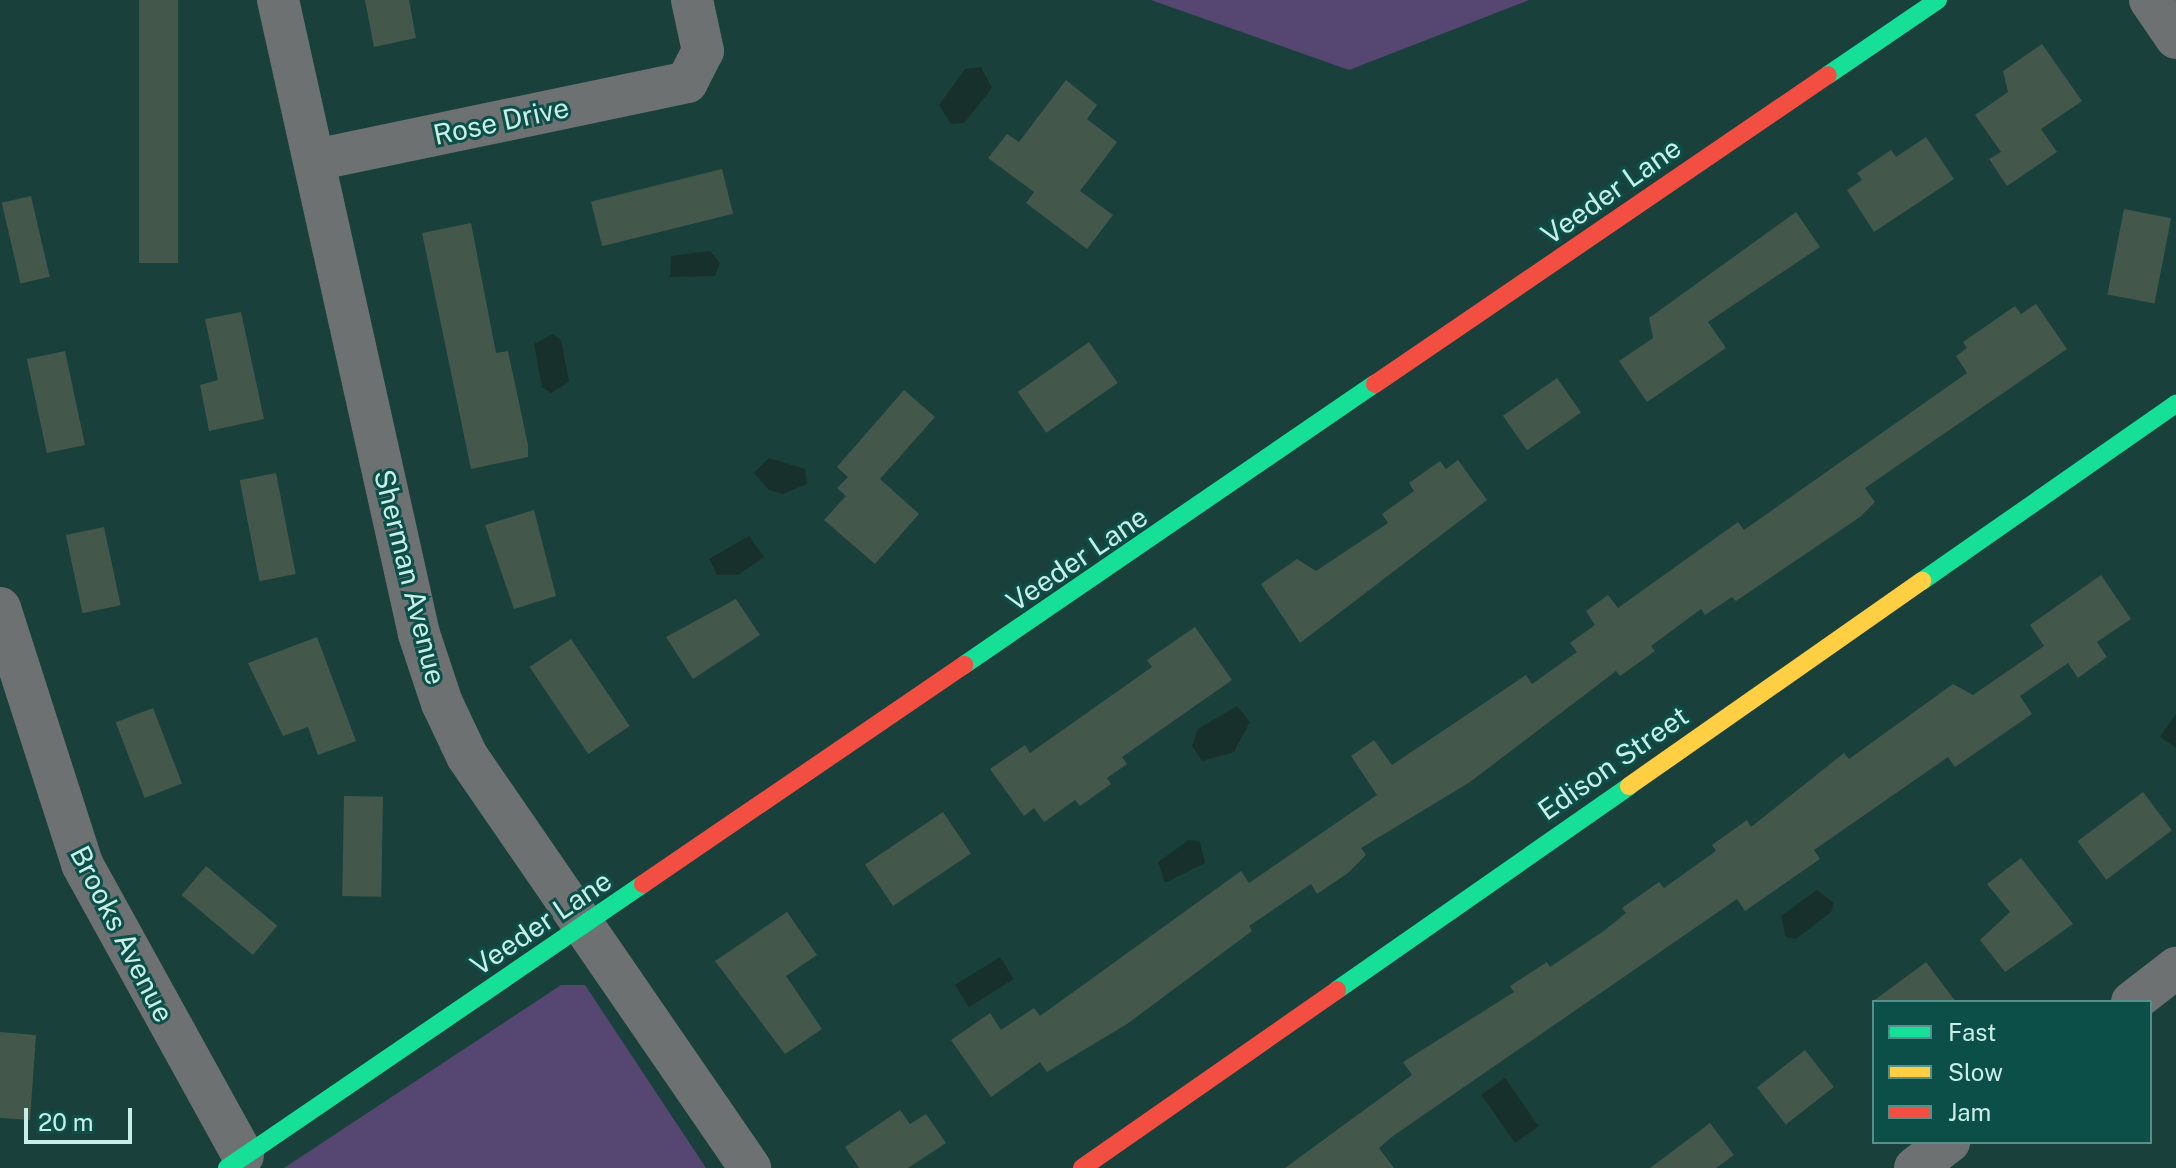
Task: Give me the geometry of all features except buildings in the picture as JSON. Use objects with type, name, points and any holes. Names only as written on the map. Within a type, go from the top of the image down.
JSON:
[{"type":"street","name":"Sherman Avenue","points":[[278,0],[419,634],[442,703],[467,756],[750,1168]]},
{"type":"street","name":"Rose Drive","points":[[315,160],[687,82],[703,51],[692,0]]},
{"type":"street","name":"Veeder Lane","points":[[230,1164],[583,929],[1938,0]]},
{"type":"street","points":[[2150,0],[2176,38]]},
{"type":"street","name":"Edison Street","points":[[1082,1168],[2176,404]]},
{"type":"street","name":"Brooks Avenue","points":[[0,608],[82,864],[230,1164]]},
{"type":"street","points":[[2135,1000],[2176,968]]},
{"type":"street","points":[[1915,1168],[1946,1144]]},
{"type":"shaded area","points":[[1151,0],[1529,0],[1349,70]]},
{"type":"shaded area","points":[[561,985],[585,985],[706,1168],[284,1168]]},
{"type":"water","points":[[981,67],[992,88],[964,123],[951,124],[939,105],[965,69]]},
{"type":"water","points":[[710,251],[720,263],[715,276],[670,277],[671,256]]},
{"type":"water","points":[[553,334],[561,340],[569,382],[551,393],[542,387],[534,344]]},
{"type":"water","points":[[769,458],[805,469],[807,484],[783,494],[769,490],[754,473]]},
{"type":"water","points":[[749,536],[764,557],[738,575],[717,575],[709,559]]},
{"type":"water","points":[[1237,706],[1250,722],[1234,752],[1202,761],[1192,746],[1198,729]]},
{"type":"water","points":[[2176,714],[2176,748],[2160,737]]},
{"type":"water","points":[[1189,840],[1200,842],[1205,863],[1165,883],[1158,862]]},
{"type":"water","points":[[1817,890],[1834,903],[1831,912],[1796,939],[1786,937],[1781,916]]},
{"type":"water","points":[[1000,957],[1014,979],[969,1007],[955,985]]},
{"type":"water","points":[[1505,1078],[1539,1126],[1515,1143],[1481,1095]]},
{"type":"traffic: fast","points":[[1828,75],[1938,0]]},
{"type":"traffic: fast","points":[[964,665],[1375,384]]},
{"type":"traffic: fast","points":[[1922,581],[2176,404]]},
{"type":"traffic: fast","points":[[1337,990],[1629,786]]},
{"type":"traffic: fast","points":[[227,1168],[643,884]]},
{"type":"traffic: slow","points":[[1629,786],[1922,581]]},
{"type":"traffic: jam","points":[[1375,384],[1828,75]]},
{"type":"traffic: jam","points":[[643,884],[964,665]]},
{"type":"traffic: jam","points":[[1082,1168],[1337,990]]}]
